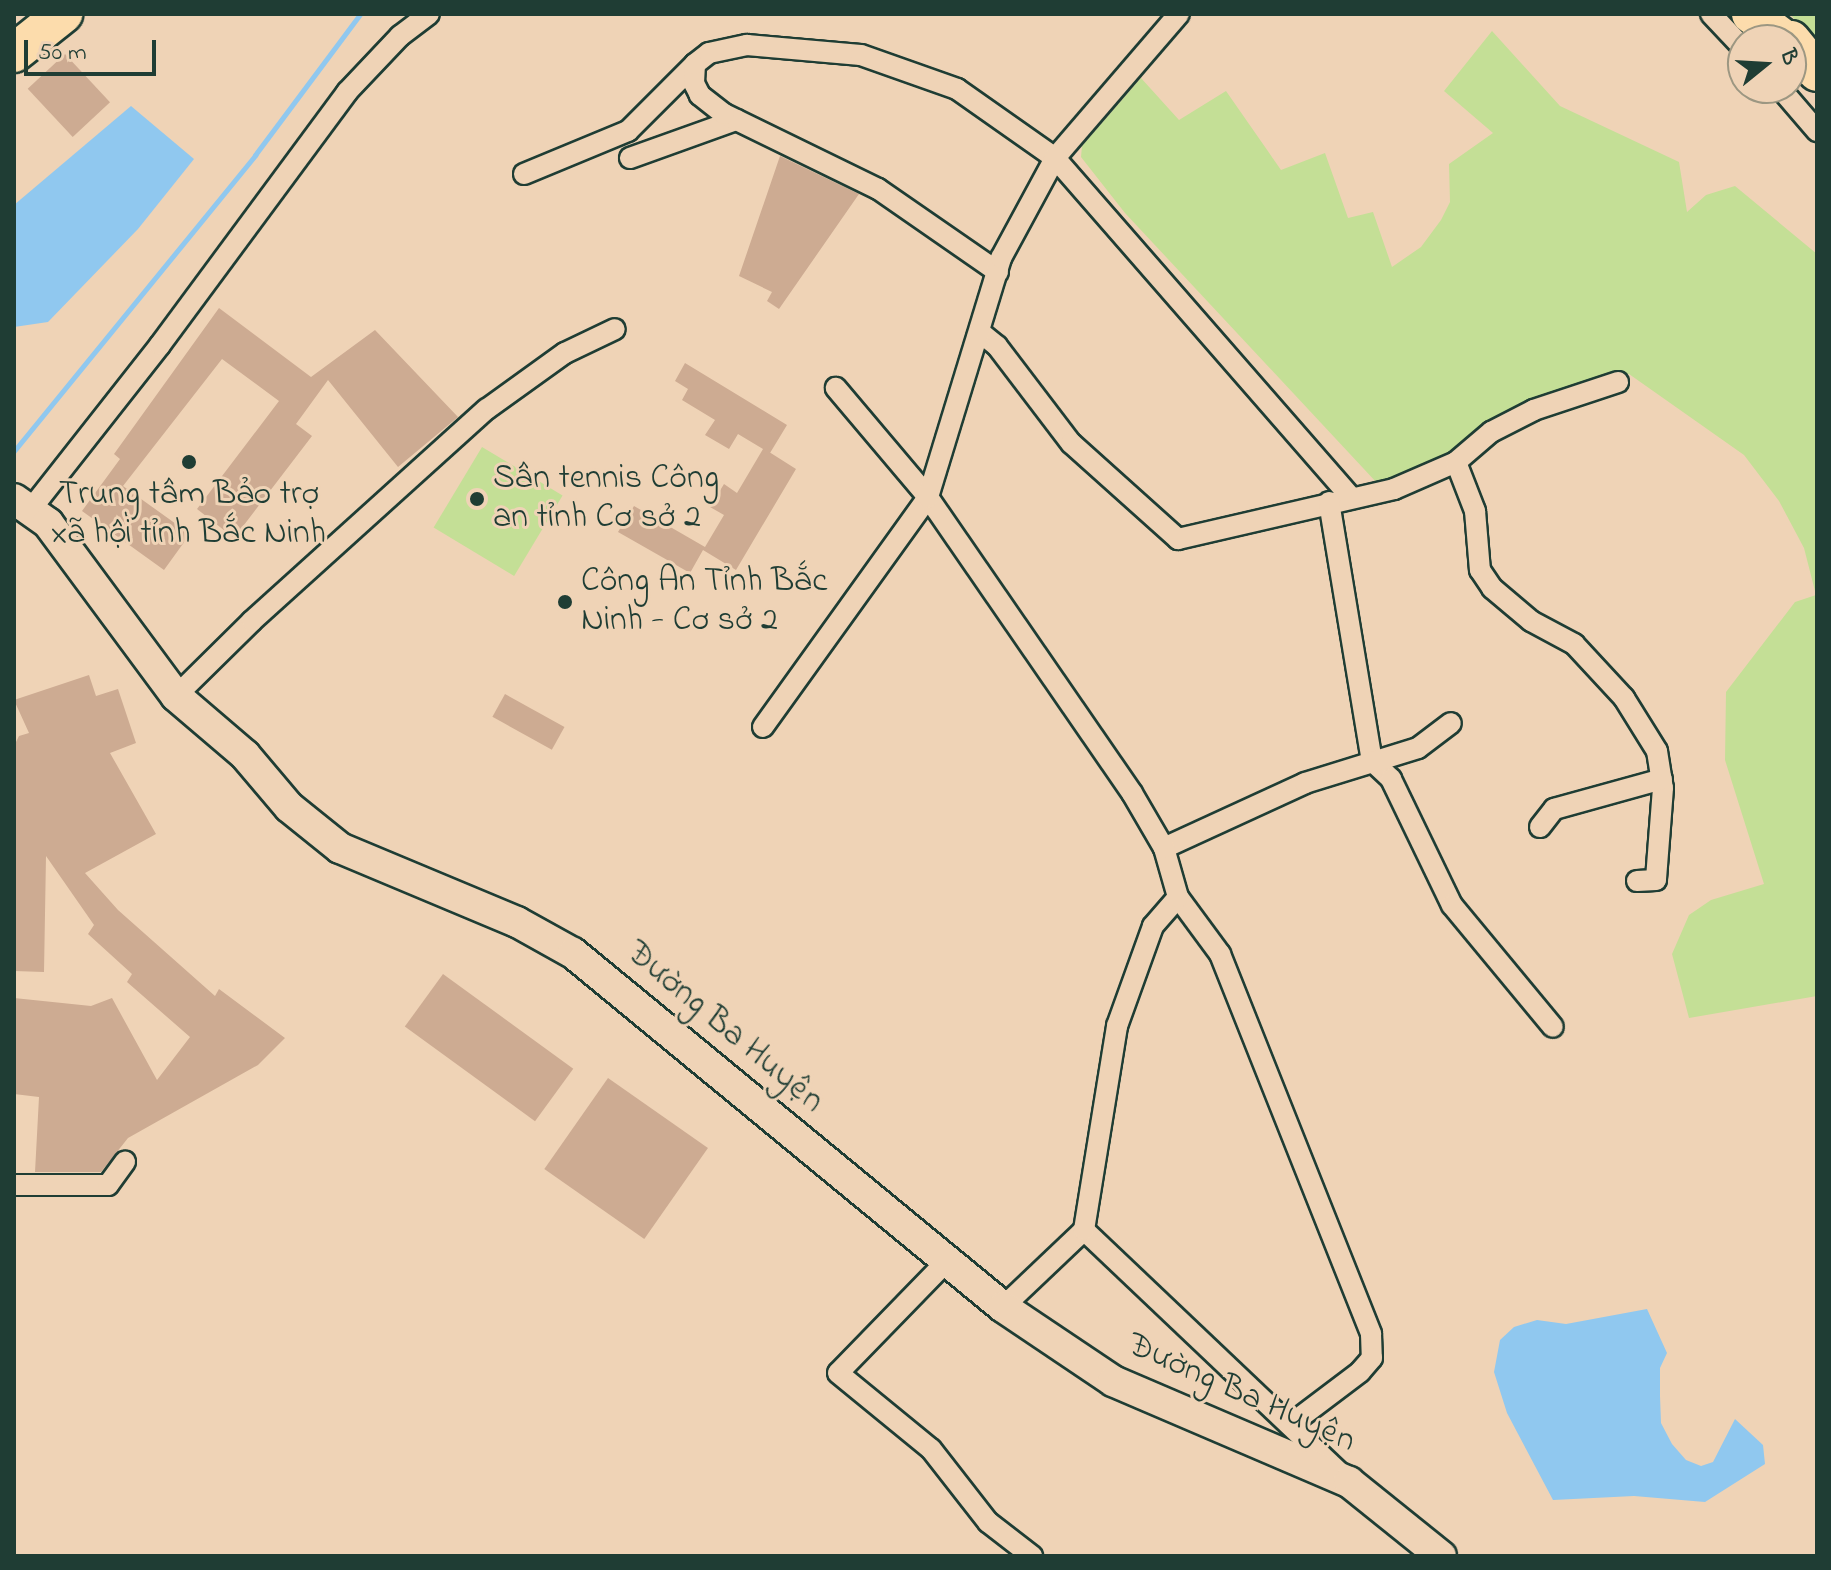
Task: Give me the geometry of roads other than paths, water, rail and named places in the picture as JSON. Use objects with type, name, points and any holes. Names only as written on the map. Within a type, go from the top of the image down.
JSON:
[{"type":"highway","points":[[14,53],[63,14]]},
{"type":"street","points":[[19,503],[160,345],[347,92],[400,36],[429,14]]},
{"type":"street","points":[[763,727],[928,497],[998,272],[1055,158],[1179,14]]},
{"type":"street","points":[[1711,14],[1727,31]]},
{"type":"street","points":[[524,174],[628,131],[709,53],[747,45],[861,55],[957,89],[1055,158],[1351,497]]},
{"type":"street","points":[[695,64],[694,83],[700,95],[736,120],[878,189],[998,272]]},
{"type":"street","points":[[1794,104],[1817,131]]},
{"type":"street","points":[[630,158],[736,120]]},
{"type":"street","points":[[176,696],[362,518],[487,409],[565,353],[615,329]]},
{"type":"street","points":[[981,333],[997,346],[1071,443],[1178,539],[1394,489],[1456,462],[1491,432],[1534,410],[1618,382]]},
{"type":"street","points":[[836,388],[928,497],[1132,793],[1164,848],[1178,897],[1220,954],[1371,1334],[1372,1358],[1360,1372],[1290,1425]]},
{"type":"street","points":[[1456,462],[1475,511],[1480,570],[1492,588],[1531,621],[1574,644],[1647,728],[1662,779],[1656,880],[1637,881]]},
{"type":"street","points":[[1329,502],[1372,761],[1391,779],[1452,905],[1553,1027]]},
{"type":"street","name":"Đường Ba Huyện","points":[[19,503],[48,523],[176,696],[245,755],[289,807],[340,848],[517,922],[573,953],[945,1263],[1003,1307],[1113,1381],[1349,1482],[1441,1556]]},
{"type":"street","points":[[1164,848],[1267,798],[1434,740],[1451,723]]},
{"type":"street","points":[[1540,827],[1554,809],[1662,779]]},
{"type":"street","points":[[1003,1307],[1084,1230],[1117,1026],[1153,926],[1178,897]]},
{"type":"street","points":[[14,1185],[108,1185],[125,1162]]},
{"type":"street","points":[[1084,1230],[1349,1482]]},
{"type":"street","points":[[945,1263],[838,1373],[931,1449],[988,1522],[1032,1556]]},
{"type":"water","points":[[131,106],[194,159],[138,229],[48,322],[14,327],[14,205]]},
{"type":"water","points":[[1647,1309],[1667,1353],[1660,1368],[1661,1423],[1672,1444],[1686,1460],[1701,1466],[1713,1462],[1735,1419],[1763,1445],[1765,1464],[1705,1502],[1634,1496],[1553,1500],[1507,1413],[1494,1372],[1500,1340],[1514,1327],[1537,1320],[1566,1324]]},
{"type":"waterway","points":[[14,451],[255,155],[360,14]]},
{"type":"place","name":"Trung tâm Bảo trợ xã hội tỉnh Bắc Ninh","points":[[189,462]]},
{"type":"place","name":"Sân tennis Công an tỉnh Cơ sở 2","points":[[477,499]]},
{"type":"place","name":"Công An Tỉnh Bắc Ninh - Cơ sở 2","points":[[565,602]]}]
